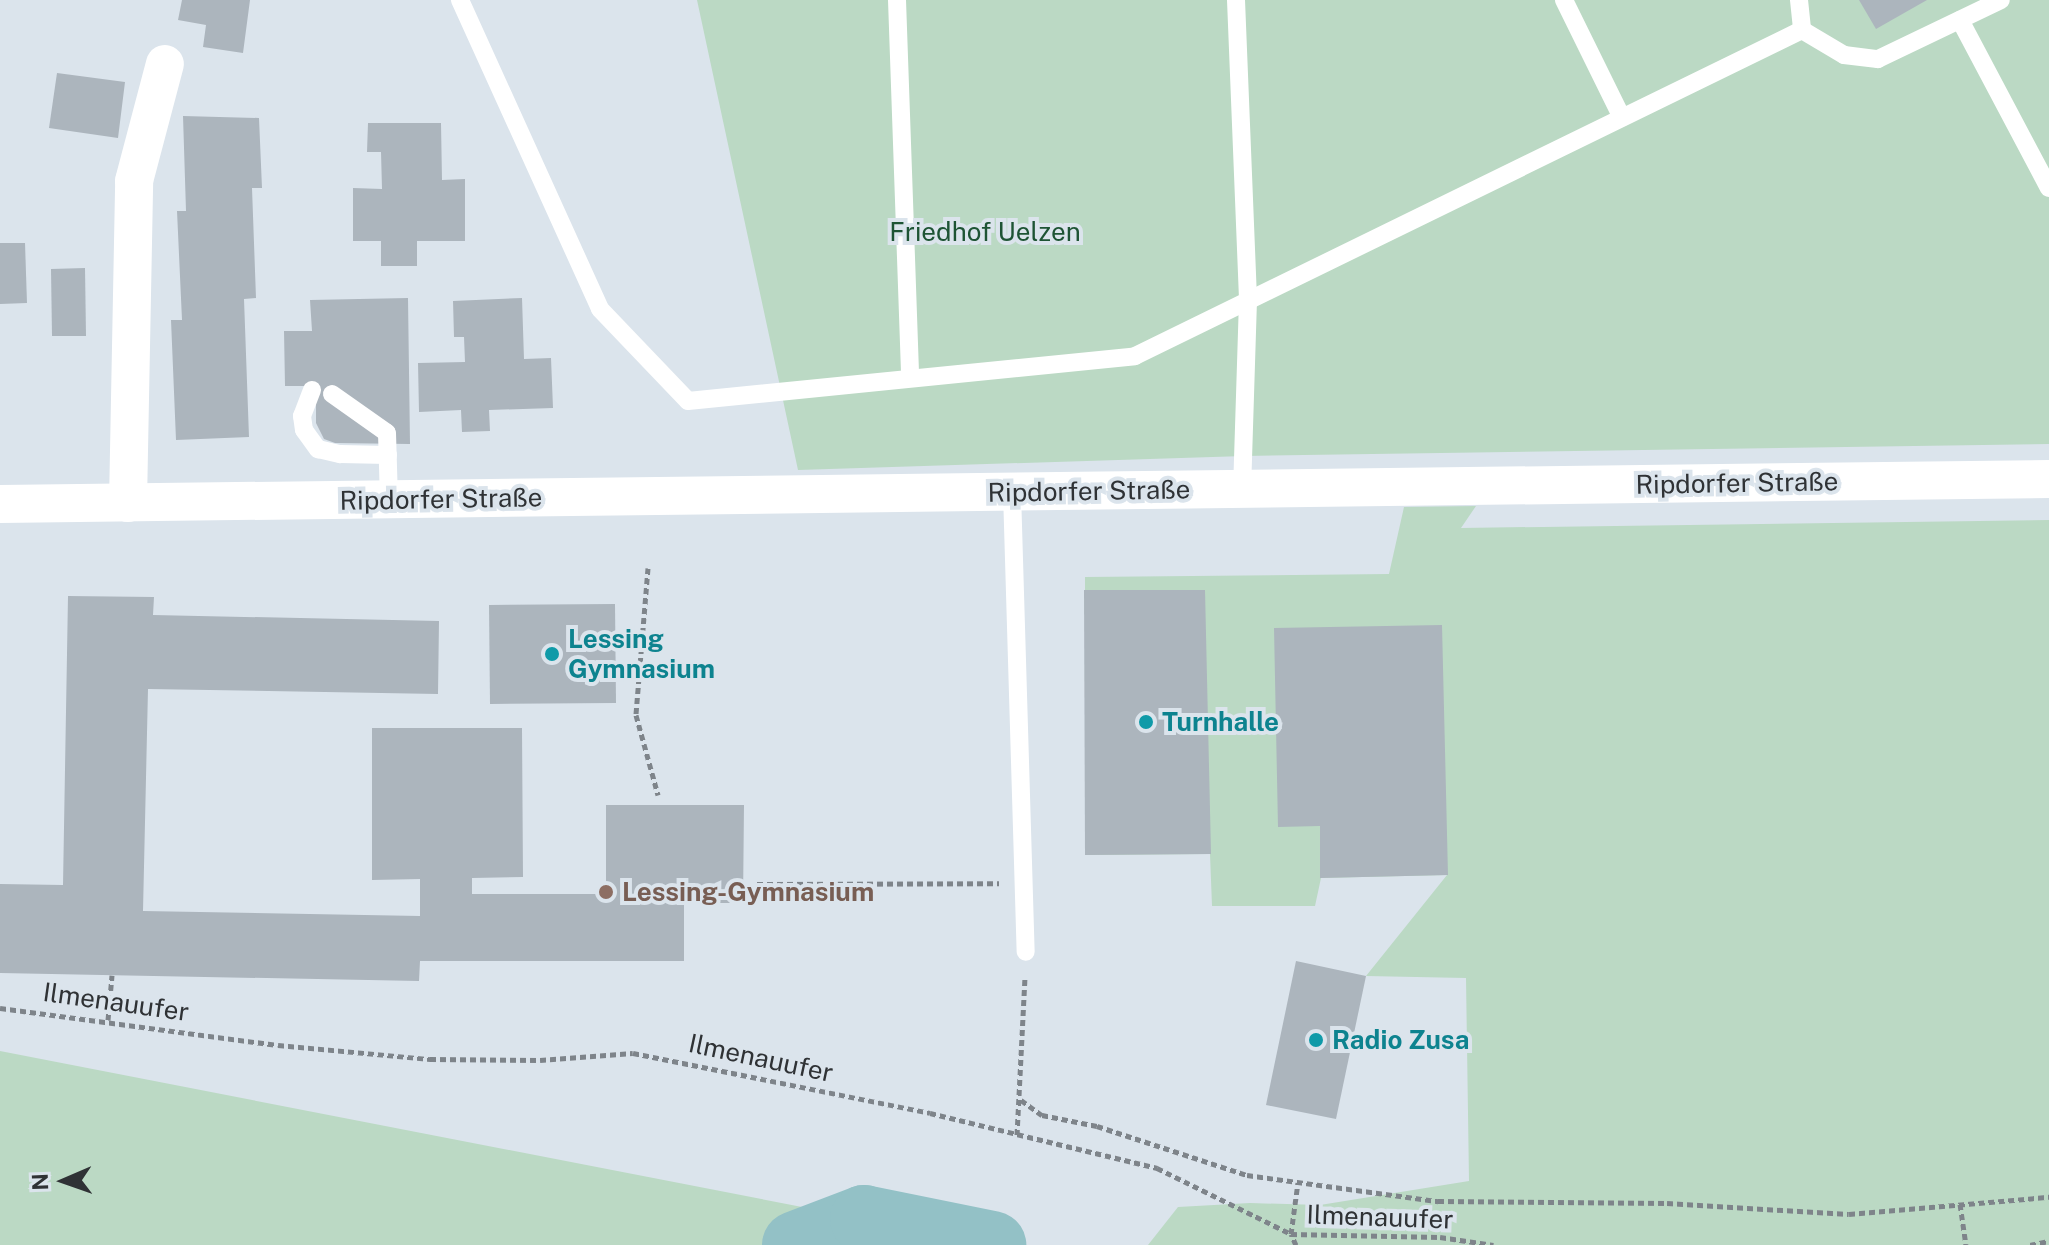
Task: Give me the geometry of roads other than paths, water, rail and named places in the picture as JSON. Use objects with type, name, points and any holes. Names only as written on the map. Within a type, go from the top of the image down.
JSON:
[{"type":"street","points":[[128,503],[134,181],[165,64]]},
{"type":"street","name":"Ripdorfer Straße","points":[[0,504],[2049,479]]},
{"type":"lane","points":[[460,0],[600,309],[688,401],[1135,356],[1802,30]]},
{"type":"lane","points":[[897,0],[910,378]]},
{"type":"lane","points":[[1236,0],[1248,300],[1242,489]]},
{"type":"lane","points":[[1564,0],[1622,118]]},
{"type":"lane","points":[[1799,0],[1802,30]]},
{"type":"lane","points":[[1802,30],[1844,55],[1878,59],[2001,0]]},
{"type":"lane","points":[[1960,20],[2049,188]]},
{"type":"lane","points":[[312,390],[302,416],[304,430],[318,449],[340,454],[388,455]]},
{"type":"lane","points":[[332,394],[387,433],[389,499]]},
{"type":"lane","points":[[1012,492],[1026,952]]},
{"type":"waterway","points":[[796,1245],[864,1219],[992,1245]]},
{"type":"place","name":"Lessing Gymnasium","points":[[552,654]]},
{"type":"place","name":"Turnhalle","points":[[1146,722]]},
{"type":"place","name":"Lessing-Gymnasium","points":[[606,892]]},
{"type":"place","name":"Radio Zusa","points":[[1316,1040]]},
{"type":"park label","name":"Friedhof Uelzen","points":[[985,232]]}]
